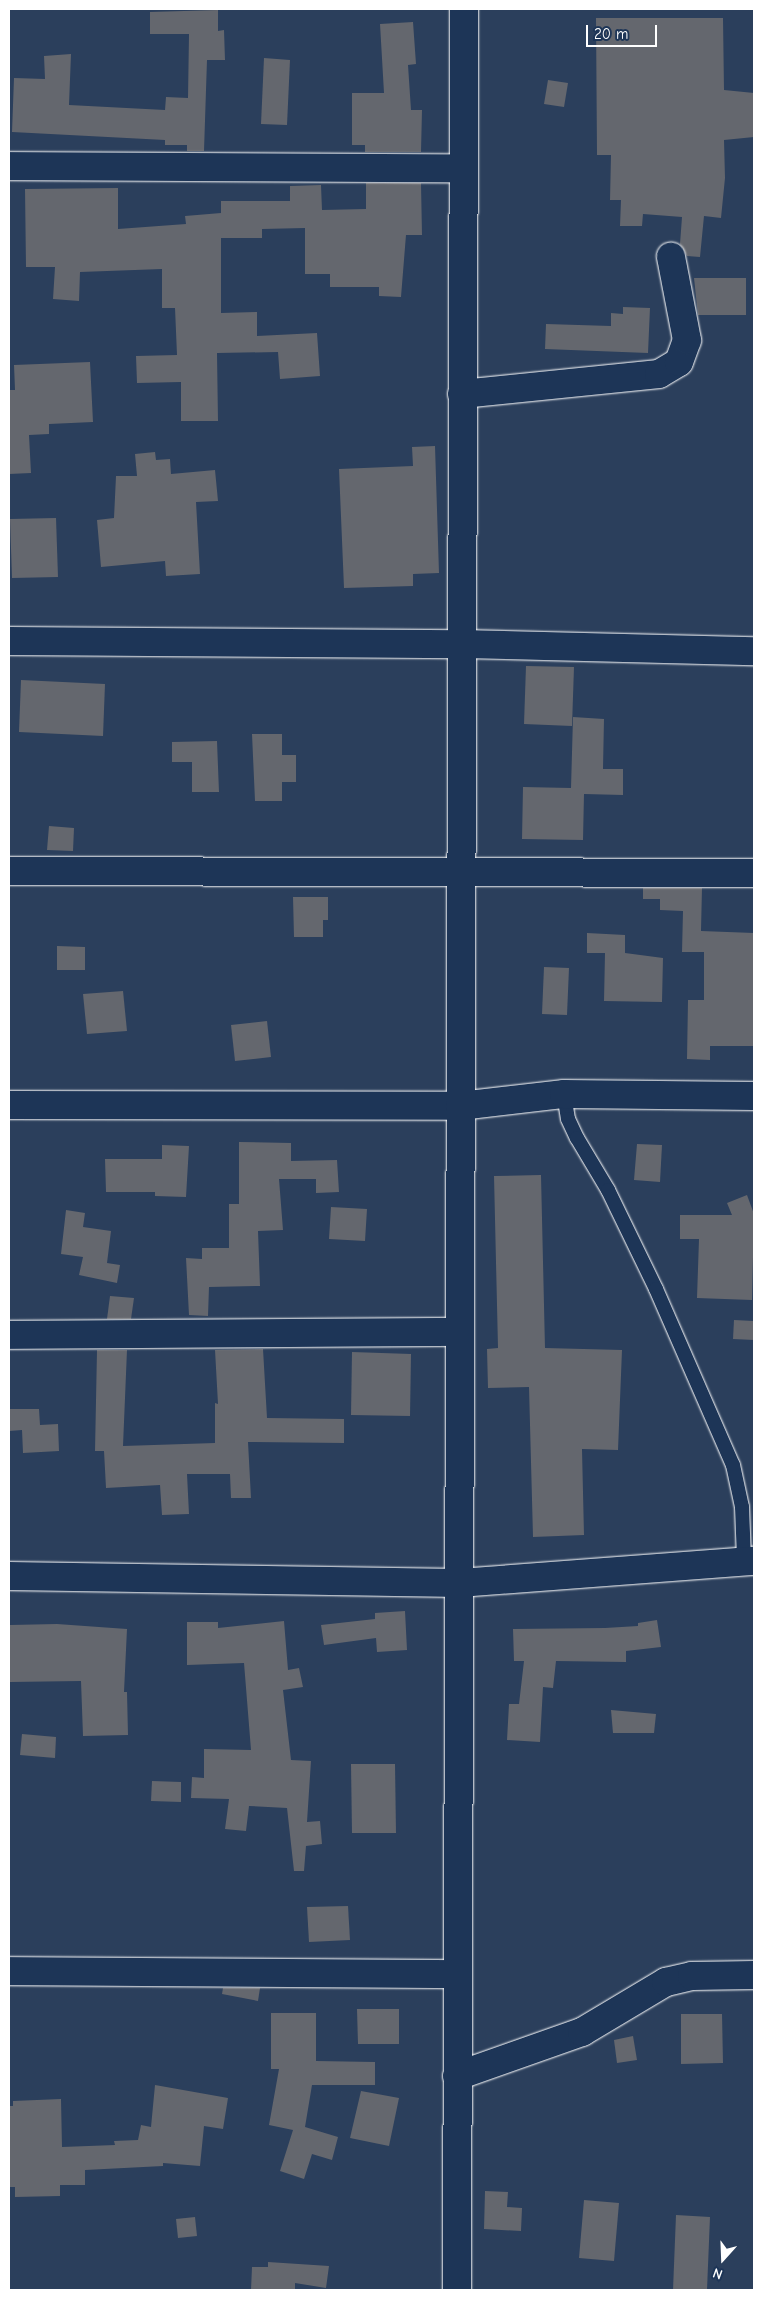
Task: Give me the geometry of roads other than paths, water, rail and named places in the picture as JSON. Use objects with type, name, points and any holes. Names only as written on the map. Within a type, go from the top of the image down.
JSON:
[{"type":"street","points":[[456,2290],[464,9]]},
{"type":"street","points":[[9,166],[463,168]]},
{"type":"street","points":[[462,394],[659,374],[679,362],[687,340],[671,257]]},
{"type":"street","points":[[9,641],[462,644],[754,650]]},
{"type":"street","points":[[9,871],[754,874]]},
{"type":"street","points":[[9,1105],[460,1106],[564,1094],[754,1096]]},
{"type":"street","points":[[9,1335],[459,1332]]},
{"type":"street","points":[[9,1576],[459,1584],[749,1561]]},
{"type":"street","points":[[9,1971],[457,1974]]},
{"type":"street","points":[[457,2076],[582,2032],[666,1982],[692,1976],[754,1975]]},
{"type":"lane","points":[[564,1094],[574,1132],[608,1190],[656,1290],[733,1465],[742,1507],[749,1561]]}]
